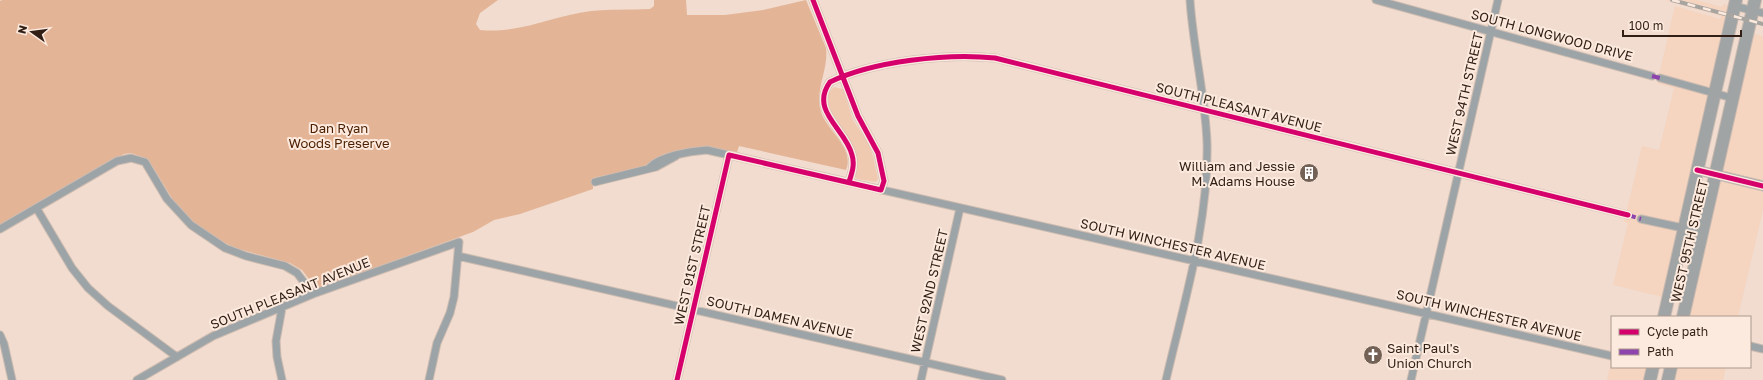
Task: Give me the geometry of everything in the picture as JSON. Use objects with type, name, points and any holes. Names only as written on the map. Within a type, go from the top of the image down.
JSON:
[{"type":"main road","name":"WEST 95TH STREET","points":[[1664,316],[1735,3]]},
{"type":"main road","name":"WEST 95TH STREET","points":[[1683,316],[1732,98],[1757,8]]},
{"type":"main road","points":[[1650,380],[1653,368]]},
{"type":"main road","points":[[1668,380],[1671,368]]},
{"type":"street","points":[[813,0],[858,116],[878,153],[884,181],[881,190]]},
{"type":"street","points":[[1166,380],[1194,261],[1204,204],[1207,174],[1204,109],[1190,0]]},
{"type":"street","name":"SOUTH LONGWOOD DRIVE","points":[[1376,0],[1652,76]]},
{"type":"street","name":"WEST 94TH STREET","points":[[1411,380],[1498,0]]},
{"type":"street","points":[[1735,3],[1757,8]]},
{"type":"street","name":"SOUTH PLEASANT AVENUE","points":[[843,76],[894,63],[938,57],[979,56],[995,58],[1628,215]]},
{"type":"street","points":[[843,76],[830,82],[825,93],[825,105],[829,118],[848,144],[852,155],[853,166],[849,182]]},
{"type":"street","points":[[1660,78],[1732,98]]},
{"type":"street","points":[[595,182],[656,167],[677,156],[696,150],[707,150],[729,155]]},
{"type":"street","name":"SOUTH WINCHESTER AVENUE","points":[[729,155],[1611,356]]},
{"type":"street","name":"WEST 91ST STREET","points":[[677,380],[729,155]]},
{"type":"street","points":[[0,229],[37,209],[117,161],[131,158],[145,162],[167,199],[190,225],[225,248],[246,256],[285,266],[297,273],[312,294]]},
{"type":"street","points":[[1697,170],[1763,186]]},
{"type":"street","name":"WEST 92ND STREET","points":[[920,380],[960,208]]},
{"type":"street","points":[[37,209],[72,268],[88,288],[108,306],[177,357]]},
{"type":"street","points":[[1641,218],[1702,232]]},
{"type":"street","name":"SOUTH PLEASANT AVENUE","points":[[137,380],[213,336],[312,294],[459,242],[458,256]]},
{"type":"street","points":[[429,380],[437,343],[452,308],[458,256]]},
{"type":"street","name":"SOUTH DAMEN AVENUE","points":[[458,256],[1002,380]]},
{"type":"street","points":[[282,308],[276,341],[277,357],[282,380]]},
{"type":"street","points":[[0,335],[6,350],[12,380]]},
{"type":"street","points":[[1751,346],[1763,349]]},
{"type":"shaded area","points":[[1665,0],[1696,0],[1722,7],[1724,4],[1730,6],[1663,297],[1613,285],[1628,223],[1624,222],[1642,146],[1659,150],[1674,88],[1657,83],[1675,6],[1720,19],[1721,16]]},
{"type":"shaded area","points":[[1751,33],[1763,36],[1763,210],[1738,316],[1686,316]]},
{"type":"shaded area","points":[[834,87],[843,89],[853,120],[868,143],[873,156],[878,179],[876,182],[857,179],[855,177],[855,152],[852,144],[833,116],[828,101],[829,92]]},
{"type":"shaded area","points":[[1611,362],[1611,368],[1647,368],[1644,380],[1607,380]]},
{"type":"shaded area","points":[[1674,368],[1726,368],[1723,380],[1671,380]]},
{"type":"green space","name":"Dan Ryan Woods Preserve","points":[[498,0],[480,13],[476,24],[480,30],[495,31],[522,27],[577,13],[591,11],[650,9],[654,6],[654,0],[686,0],[687,15],[725,15],[763,10],[806,0],[826,48],[826,64],[819,96],[821,112],[824,119],[844,147],[848,162],[846,170],[739,146],[737,152],[709,147],[699,147],[664,154],[643,167],[593,178],[593,189],[520,214],[494,220],[473,232],[319,288],[315,287],[302,270],[290,263],[235,248],[216,238],[196,224],[176,205],[148,159],[131,153],[124,154],[0,225],[0,1]]},
{"type":"railway","points":[[1672,0],[1763,24]]},
{"type":"marked path","points":[[1652,76],[1660,78]]},
{"type":"marked path","points":[[1628,215],[1641,219]]},
{"type":"cycle path","points":[[677,380],[729,155],[881,190],[884,181],[878,153],[858,116],[813,0]]},
{"type":"cycle path","points":[[849,182],[852,172],[853,158],[843,137],[826,111],[824,102],[825,92],[830,82],[867,69],[911,60],[976,57],[995,58],[1628,215]]},
{"type":"cycle path","points":[[1697,170],[1763,186]]},
{"type":"place","name":"William and Jessie M. Adams House","points":[[1309,173]]},
{"type":"place","name":"Saint Paul's Union Church","points":[[1373,355]]}]
